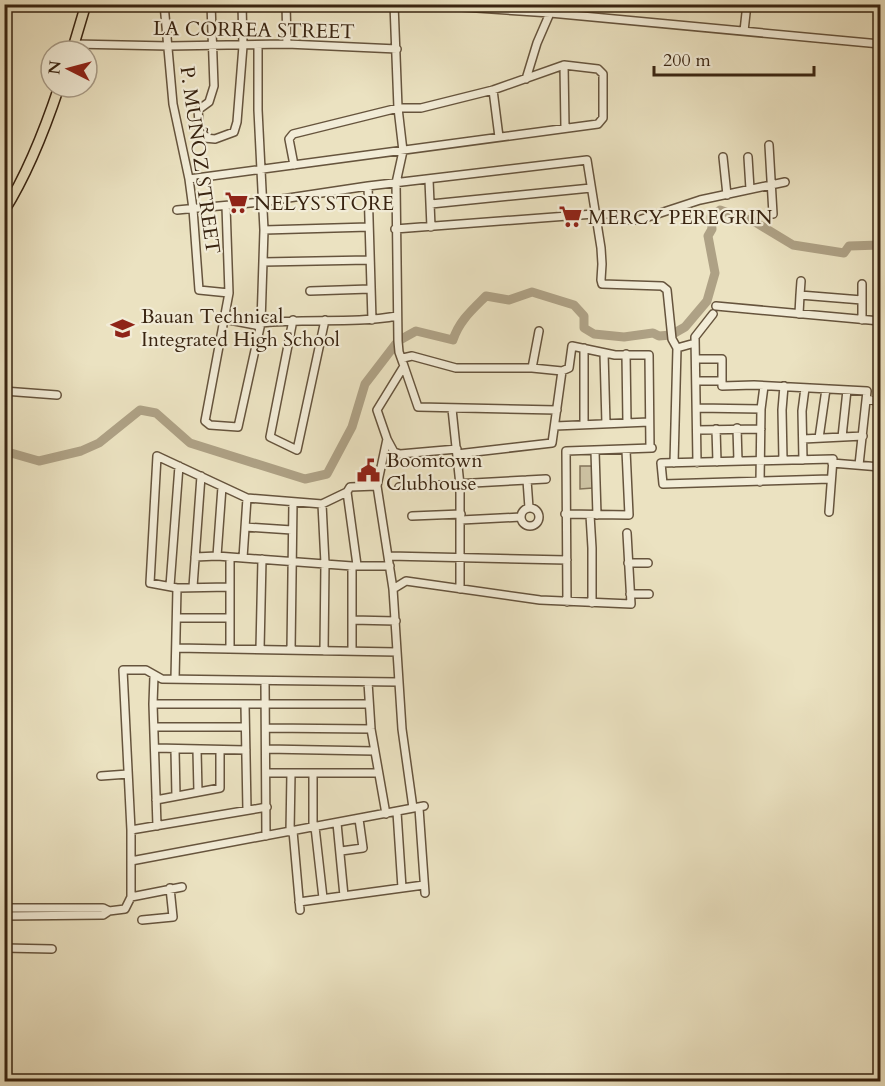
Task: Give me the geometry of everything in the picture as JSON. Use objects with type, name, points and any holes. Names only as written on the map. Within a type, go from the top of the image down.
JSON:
[{"type":"main road","points":[[76,39],[86,4]]},
{"type":"main road","points":[[4,211],[24,174],[55,99]]},
{"type":"street","name":"P. MUÑOZ STREET","points":[[164,4],[173,104],[193,209],[199,290],[229,293]]},
{"type":"street","points":[[211,4],[214,86],[209,102],[198,110],[200,134],[204,138],[215,139],[234,132],[237,122],[243,46],[242,4]]},
{"type":"street","points":[[286,4],[287,44]]},
{"type":"street","points":[[394,4],[398,108],[403,151],[396,183],[398,340],[399,352],[418,407],[557,410]]},
{"type":"street","points":[[417,4],[550,13],[880,44]]},
{"type":"street","points":[[744,31],[747,4]]},
{"type":"street","points":[[526,79],[537,43],[550,13]]},
{"type":"street","name":"LA CORREA STREET","points":[[99,47],[287,44],[397,49]]},
{"type":"street","points":[[226,206],[229,293],[205,421],[210,425],[238,428],[260,324],[264,230],[260,169],[258,45]]},
{"type":"street","points":[[564,65],[565,128]]},
{"type":"street","points":[[189,179],[403,151],[601,122],[603,118],[603,74],[598,69],[564,65],[493,90],[421,108],[398,108],[293,134],[289,139],[294,165]]},
{"type":"street","points":[[493,90],[500,137]]},
{"type":"street","points":[[769,145],[773,214]]},
{"type":"street","points":[[723,157],[727,195]]},
{"type":"street","points":[[748,157],[750,189]]},
{"type":"street","points":[[177,210],[262,202],[368,186],[587,160],[601,248],[602,284],[666,287],[672,339],[676,348],[674,463]]},
{"type":"street","points":[[429,180],[431,227]]},
{"type":"street","points":[[395,229],[594,214],[615,214],[628,220],[639,220],[681,205],[772,183],[785,182]]},
{"type":"street","points":[[368,186],[372,320]]},
{"type":"street","points":[[431,204],[591,188]]},
{"type":"street","points":[[264,230],[369,226]]},
{"type":"street","points":[[263,262],[369,260]]},
{"type":"street","points":[[799,314],[801,281]]},
{"type":"street","points":[[862,284],[862,320]]},
{"type":"street","points":[[310,291],[370,289]]},
{"type":"street","points":[[800,295],[862,300]]},
{"type":"street","points":[[716,306],[880,321]]},
{"type":"street","points":[[697,463],[695,337],[713,314]]},
{"type":"street","points":[[224,319],[260,324],[293,320],[372,320],[398,316]]},
{"type":"street","points":[[293,320],[270,437],[297,450],[325,320]]},
{"type":"street","points":[[532,368],[539,331]]},
{"type":"street","points":[[676,348],[695,343]]},
{"type":"street","points":[[562,371],[552,442],[457,452],[400,454],[394,452],[387,439],[377,410],[403,362],[412,356],[456,368],[532,368],[562,371],[569,368],[572,346],[604,353],[649,355],[651,448],[566,451],[567,602]]},
{"type":"street","points":[[584,348],[584,424]]},
{"type":"street","points":[[604,353],[606,424]]},
{"type":"street","points":[[626,354],[627,423]]},
{"type":"street","points":[[696,359],[722,359],[722,386],[784,386],[867,391],[859,465]]},
{"type":"street","points":[[696,381],[722,381]]},
{"type":"street","points":[[760,482],[761,409],[764,386]]},
{"type":"street","points":[[783,460],[784,386]]},
{"type":"street","points":[[803,460],[802,411],[805,388]]},
{"type":"street","points":[[819,438],[825,389]]},
{"type":"street","points":[[842,437],[847,390]]},
{"type":"street","points":[[4,391],[57,394]]},
{"type":"street","points":[[867,399],[880,402]]},
{"type":"street","points":[[697,408],[761,409]]},
{"type":"street","points":[[452,409],[460,485],[462,557],[460,589]]},
{"type":"street","points":[[555,426],[649,422]]},
{"type":"street","points":[[737,428],[738,461]]},
{"type":"street","points":[[716,429],[717,462]]},
{"type":"street","points":[[697,430],[761,429]]},
{"type":"street","points":[[803,439],[862,436]]},
{"type":"street","points":[[291,773],[291,832],[300,906],[323,898],[402,888],[424,889],[419,807],[402,729],[393,589],[377,486],[387,439]]},
{"type":"street","points":[[565,514],[629,515],[626,450]]},
{"type":"street","points":[[592,603],[595,451]]},
{"type":"street","points":[[230,587],[174,587],[150,583],[157,456],[247,498],[322,504],[346,492],[350,487],[377,486]]},
{"type":"street","points":[[832,464],[880,467],[880,456]]},
{"type":"street","points":[[829,512],[833,459],[661,463],[663,484],[830,479]]},
{"type":"street","points":[[175,679],[178,618],[174,587],[179,466]]},
{"type":"street","points":[[194,587],[201,476]]},
{"type":"street","points":[[399,488],[546,479]]},
{"type":"street","points":[[528,480],[529,508]]},
{"type":"street","points":[[217,555],[222,487]]},
{"type":"street","points":[[346,492],[355,566],[352,651]]},
{"type":"street","points":[[243,558],[247,498]]},
{"type":"street","points":[[291,650],[293,502]]},
{"type":"street","points":[[322,504],[325,563],[324,651]]},
{"type":"street","points":[[521,517],[527,525],[536,523],[538,513],[529,508]]},
{"type":"street","points":[[521,517],[529,508]]},
{"type":"street","points":[[412,516],[521,517]]},
{"type":"street","points":[[245,527],[292,530]]},
{"type":"street","points":[[393,589],[406,581],[567,602],[631,604],[627,533]]},
{"type":"street","points":[[195,556],[217,555],[355,566],[390,566]]},
{"type":"street","points":[[389,556],[567,560]]},
{"type":"street","points":[[230,557],[230,649]]},
{"type":"street","points":[[260,649],[262,559]]},
{"type":"street","points":[[628,563],[648,563]]},
{"type":"street","points":[[630,594],[649,594]]},
{"type":"street","points":[[178,618],[230,618]]},
{"type":"street","points":[[352,620],[396,621]]},
{"type":"street","points":[[176,648],[397,652]]},
{"type":"street","points":[[4,916],[103,915],[109,911],[125,909],[131,897],[131,830],[123,670],[146,670],[162,679],[398,682]]},
{"type":"street","points":[[154,676],[157,826]]},
{"type":"street","points":[[265,681],[266,836]]},
{"type":"street","points":[[368,682],[371,729],[386,814]]},
{"type":"street","points":[[153,704],[369,704]]},
{"type":"street","points":[[245,705],[247,810]]},
{"type":"street","points":[[154,727],[245,727]]},
{"type":"street","points":[[266,728],[371,729]]},
{"type":"street","points":[[155,748],[246,750]]},
{"type":"street","points":[[266,749],[374,751]]},
{"type":"street","points":[[175,750],[176,796]]},
{"type":"street","points":[[197,750],[198,792]]},
{"type":"street","points":[[156,800],[220,788],[220,750]]},
{"type":"street","points":[[266,773],[378,773]]},
{"type":"street","points":[[313,773],[314,827],[323,898]]},
{"type":"street","points":[[101,776],[128,774]]},
{"type":"street","points":[[131,830],[267,807]]},
{"type":"street","points":[[131,861],[419,807]]},
{"type":"street","points":[[396,812],[402,888]]},
{"type":"street","points":[[341,851],[363,848],[359,819]]},
{"type":"street","points":[[337,823],[344,896]]},
{"type":"street","points":[[131,897],[182,887]]},
{"type":"street","points":[[142,920],[173,917],[170,888]]},
{"type":"street","points":[[4,908],[103,908],[109,911]]},
{"type":"street","points":[[4,948],[52,950]]},
{"type":"shaded area","points":[[580,466],[593,466],[593,488],[580,489]]},
{"type":"waterway","points":[[4,451],[39,461],[81,451],[99,443],[140,410],[156,413],[190,443],[305,479],[327,474],[352,427],[365,384],[398,341],[416,331],[453,340],[462,321],[486,296],[509,300],[532,292],[574,305],[584,316],[584,328],[594,334],[624,337],[653,333],[659,336],[671,335],[685,327],[707,301],[715,273],[708,236],[712,229],[711,217],[720,210],[755,222],[793,245],[844,253],[849,246],[880,245]]},
{"type":"waterway","points":[[775,1082],[788,1078],[822,1082]]},
{"type":"place","name":"NELYS STORE","points":[[236,203]]},
{"type":"place","name":"MERCY PEREGRIN","points":[[570,217]]},
{"type":"place","name":"Bauan Technical Integrated High School","points":[[123,328]]},
{"type":"place","name":"Boomtown Clubhouse","points":[[368,471]]}]
